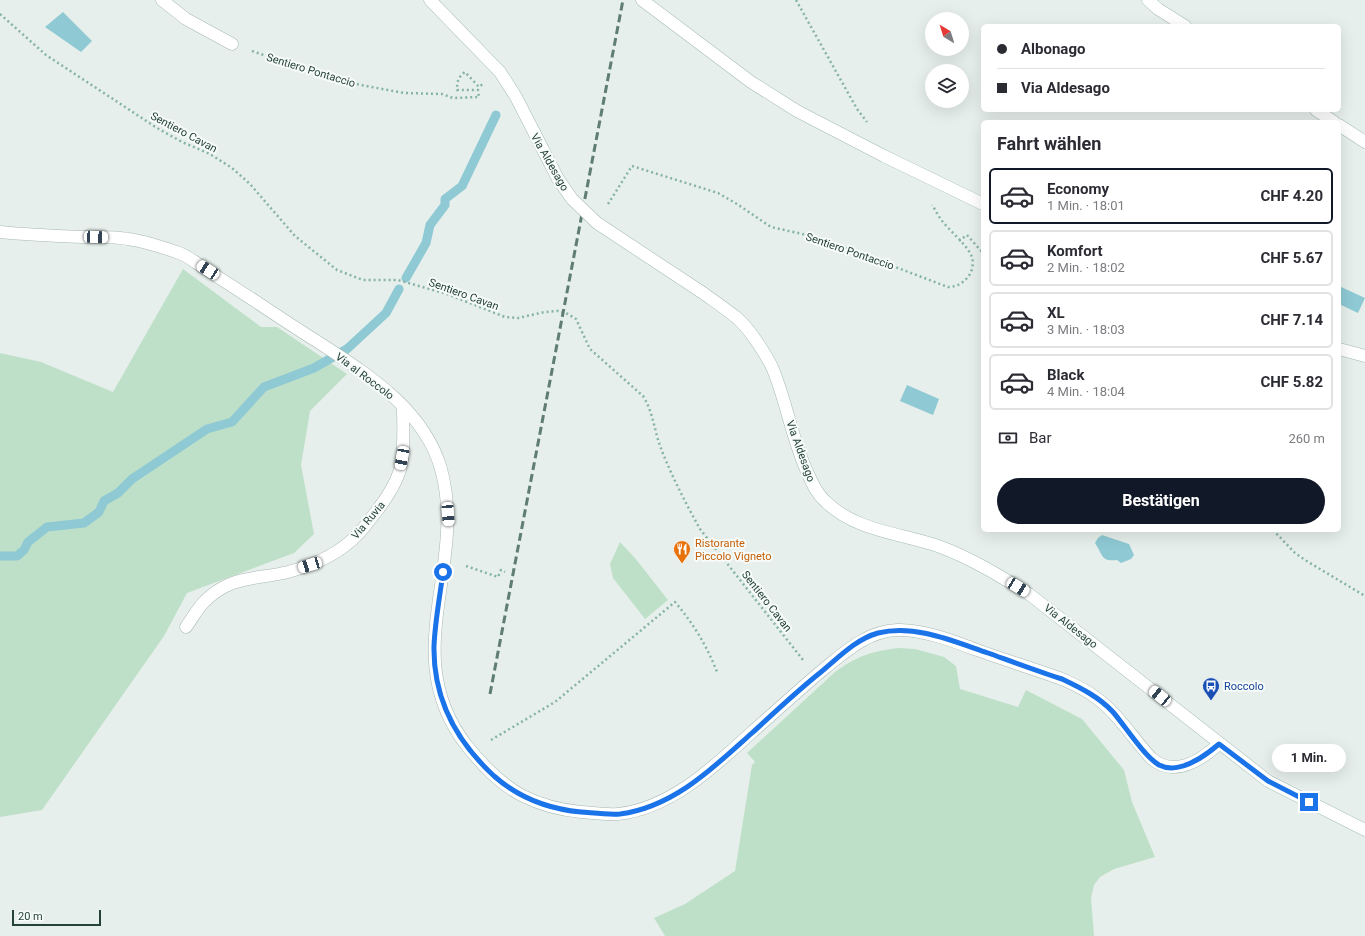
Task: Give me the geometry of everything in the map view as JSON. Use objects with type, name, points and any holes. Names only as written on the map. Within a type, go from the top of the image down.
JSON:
[{"type":"street","points":[[162,0],[186,19],[232,44]]},
{"type":"street","name":"Via Aldesago","points":[[430,0],[500,72],[516,97],[558,179],[572,199],[597,223],[703,292],[738,319],[763,350],[772,366],[778,383],[799,453],[816,490],[824,500],[844,516],[861,524],[939,546],[995,573],[1029,594],[1268,781],[1365,830]]},
{"type":"street","points":[[1148,0],[1158,9],[1182,24]]},
{"type":"street","points":[[645,2],[751,82],[797,111],[884,156],[981,203]]},
{"type":"street","points":[[1319,112],[1331,120]]},
{"type":"street","points":[[1341,126],[1365,142]]},
{"type":"street","name":"Via al Roccolo","points":[[0,232],[34,236],[127,238],[182,254],[322,345],[354,364],[387,390],[403,406],[418,423],[431,444],[440,465],[446,491],[448,525],[435,629],[434,662],[437,683],[443,703],[451,722],[472,752],[484,766],[502,782],[522,796],[568,811],[620,814],[644,808],[686,788],[708,772],[816,676],[855,644],[876,634],[896,630],[916,632],[950,640],[1062,679],[1077,686],[1095,697],[1112,712],[1152,759],[1166,767],[1178,766],[1193,762],[1206,755],[1219,744]]},
{"type":"street","points":[[1341,350],[1365,356]]},
{"type":"street","name":"Via Ruvia","points":[[186,627],[202,603],[224,586],[236,581],[287,572],[310,565],[330,556],[359,533],[389,495],[399,470],[402,458],[403,406]]},
{"type":"path","points":[[796,0],[857,109],[869,124]]},
{"type":"path","name":"Sentiero Cavan","points":[[0,14],[46,55],[157,128],[182,142],[210,154],[232,168],[250,184],[295,236],[337,270],[363,280],[398,280],[447,294],[505,318],[518,318],[551,311],[558,311],[576,319],[590,349],[637,389],[648,403],[659,443],[687,507],[700,529],[816,676]]},
{"type":"path","name":"Sentiero Pontaccio","points":[[232,44],[324,76],[404,93],[442,94],[453,98],[479,98],[478,90],[457,90],[460,75],[465,72],[477,85]]},
{"type":"path","name":"Sentiero Pontaccio","points":[[597,223],[632,166],[718,193],[771,227],[816,237],[948,287],[952,287],[968,278],[973,262],[972,257],[940,219],[932,205]]},
{"type":"path","points":[[959,241],[966,235],[981,251]]},
{"type":"path","points":[[1275,532],[1295,553],[1365,596]]},
{"type":"path","points":[[486,574],[498,577],[501,570],[505,572]]},
{"type":"path","points":[[472,752],[555,702],[675,602],[688,617],[699,634],[709,652],[717,672]]},
{"type":"green space","points":[[183,269],[261,327],[277,327],[347,374],[310,411],[301,465],[314,534],[294,553],[187,593],[164,636],[42,810],[0,817],[0,353],[41,362],[113,392]]},
{"type":"green space","points":[[620,542],[635,558],[668,600],[645,619],[613,578],[610,564]]},
{"type":"green space","points":[[899,648],[915,649],[944,657],[956,666],[960,689],[1018,707],[1026,690],[1082,719],[1124,770],[1132,802],[1155,857],[1114,869],[1100,877],[1094,885],[1091,898],[1094,936],[665,936],[654,918],[685,904],[735,871],[752,765],[755,762],[747,753],[843,666],[865,655]]},
{"type":"water","points":[[63,12],[92,41],[81,52],[45,27]]},
{"type":"water","points":[[1341,287],[1365,298],[1358,313],[1341,305]]},
{"type":"water","points":[[907,385],[939,399],[933,415],[900,401]]},
{"type":"water","points":[[1102,535],[1129,544],[1134,555],[1131,559],[1121,563],[1117,560],[1105,559],[1095,543]]},
{"type":"waterway","points":[[406,278],[426,243],[430,225],[445,205],[445,199],[462,186],[496,115]]},
{"type":"waterway","points":[[0,556],[17,556],[24,550],[28,542],[47,527],[84,523],[99,512],[104,501],[118,493],[132,479],[207,429],[232,422],[264,387],[314,368],[347,349],[386,313],[399,289]]},
{"type":"railway","points":[[490,694],[623,0]]},
{"type":"place","name":"Ristorante Piccolo Vigneto","points":[[682,564]]},
{"type":"place","name":"Roccolo","points":[[1211,701]]},
{"type":"route","points":[[443,572],[435,629],[434,662],[437,683],[451,722],[472,752],[484,766],[502,782],[522,796],[568,811],[620,814],[644,808],[686,788],[708,772],[845,652],[861,641],[876,634],[896,630],[916,632],[950,640],[1062,679],[1077,686],[1095,697],[1112,712],[1152,759],[1166,767],[1183,766],[1193,762],[1202,758],[1219,744],[1268,781],[1309,802]]}]
